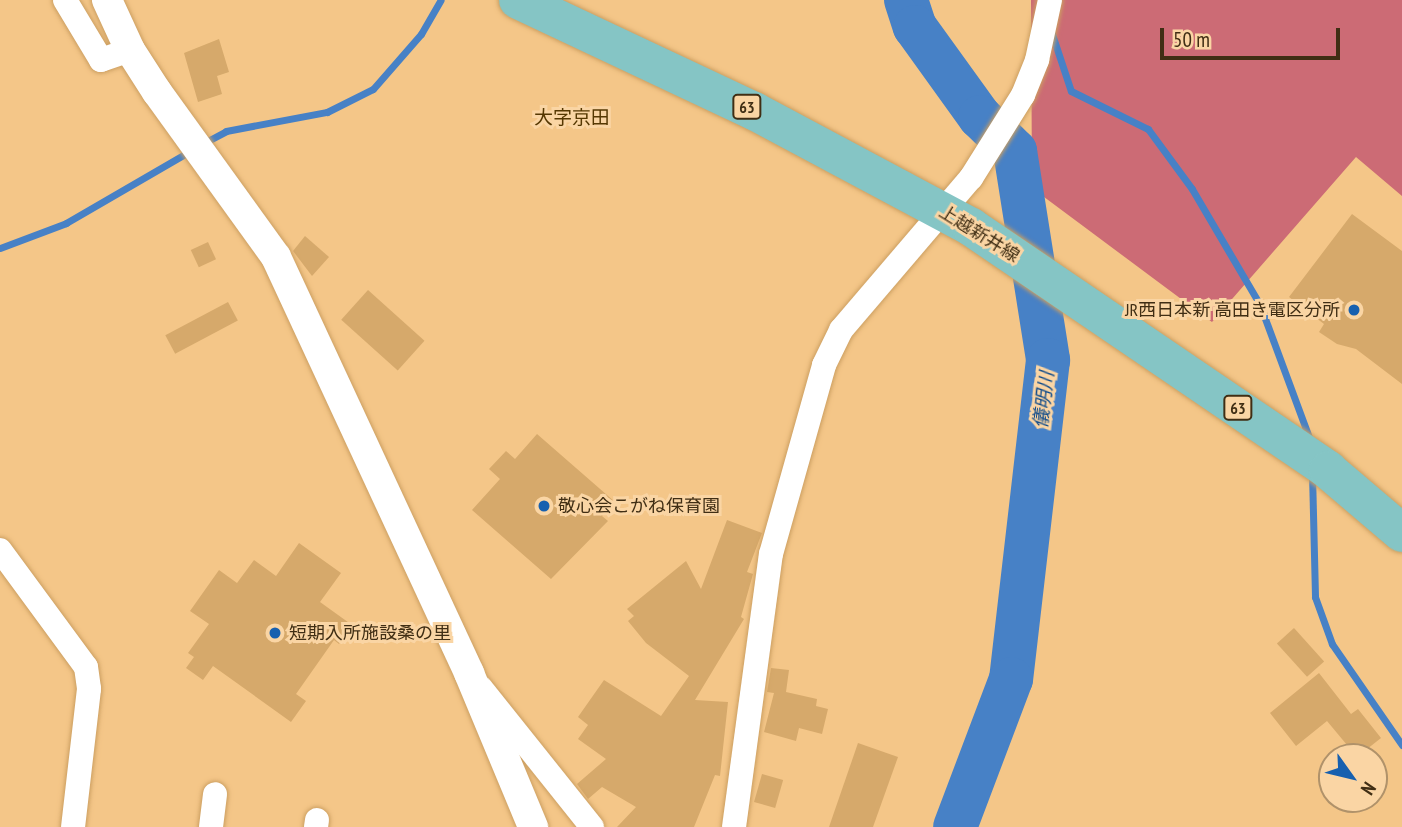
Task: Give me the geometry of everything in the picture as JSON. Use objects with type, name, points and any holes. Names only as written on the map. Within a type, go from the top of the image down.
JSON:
[{"type":"main road","name":"上越新井線","points":[[518,0],[754,111],[958,220],[1069,291],[1328,470],[1402,533]]},
{"type":"street","points":[[65,0],[101,60],[130,50]]},
{"type":"street","points":[[107,0],[130,50],[276,257],[469,673],[533,827]]},
{"type":"street","points":[[734,827],[771,554],[824,365],[841,330],[958,220],[971,178],[1023,95],[1037,60],[1050,0]]},
{"type":"street","points":[[0,550],[86,667],[89,689],[73,827]]},
{"type":"street","points":[[469,673],[592,827]]},
{"type":"street","points":[[211,827],[215,794]]},
{"type":"shaded area","points":[[1031,0],[1402,0],[1402,196],[1356,157],[1212,322],[1032,188]]},
{"type":"building","points":[[219,39],[229,72],[217,76],[222,94],[198,102],[184,53]]},
{"type":"building","name":"JR西日本新 高田き電区分所","points":[[1352,214],[1402,251],[1402,384],[1356,349],[1337,344],[1319,332],[1324,324],[1289,297]]},
{"type":"building","points":[[305,236],[329,257],[312,276],[293,251]]},
{"type":"building","points":[[208,242],[216,259],[199,267],[191,250]]},
{"type":"building","points":[[368,290],[424,341],[398,371],[341,320]]},
{"type":"building","points":[[228,302],[238,321],[175,354],[165,335]]},
{"type":"building","name":"敬心会こがね保育園","points":[[537,434],[615,502],[602,516],[608,521],[551,579],[472,510],[500,479],[489,469],[506,451],[515,459]]},
{"type":"building","points":[[727,520],[762,533],[747,572],[753,574],[741,617],[744,619],[695,700],[728,702],[720,776],[715,775],[694,827],[617,827],[636,807],[602,787],[588,799],[577,784],[606,759],[578,739],[588,725],[578,717],[604,680],[661,716],[689,676],[646,643],[628,621],[634,616],[627,609],[686,561],[701,589]]},
{"type":"building","name":"短期入所施設桑の里","points":[[299,543],[341,573],[320,602],[352,625],[339,644],[334,640],[296,694],[306,701],[291,722],[213,666],[203,680],[186,668],[194,657],[188,653],[209,624],[190,611],[219,570],[237,583],[254,560],[276,576]]},
{"type":"building","points":[[1294,628],[1324,661],[1307,677],[1277,643]]},
{"type":"building","points":[[771,668],[789,670],[786,692],[817,699],[816,706],[828,709],[822,734],[799,728],[796,741],[764,732],[774,693],[767,692]]},
{"type":"building","points":[[1319,673],[1351,714],[1358,709],[1381,738],[1375,743],[1345,743],[1327,721],[1296,746],[1270,713]]},
{"type":"building","points":[[858,743],[898,757],[873,827],[829,827]]},
{"type":"building","points":[[762,774],[783,780],[775,808],[754,802]]},
{"type":"waterway","points":[[202,144],[226,131],[327,112],[373,89],[421,34],[441,0]]},
{"type":"waterway","name":"儀明川","points":[[906,0],[915,27],[980,117],[1015,151],[1048,360],[1011,679],[955,827]]},
{"type":"waterway","points":[[1051,31],[1071,91],[1148,129],[1192,189],[1260,305],[1310,440]]},
{"type":"waterway","points":[[0,248],[66,223],[192,150]]},
{"type":"waterway","points":[[1312,473],[1315,597],[1332,644],[1402,745]]},
{"type":"place","name":"JR西日本新 高田き電区分所","points":[[1354,310]]},
{"type":"place","name":"敬心会こがね保育園","points":[[544,506]]},
{"type":"place","name":"短期入所施設桑の里","points":[[275,633]]},
{"type":"district","name":"大字京田","points":[[572,118]]}]
